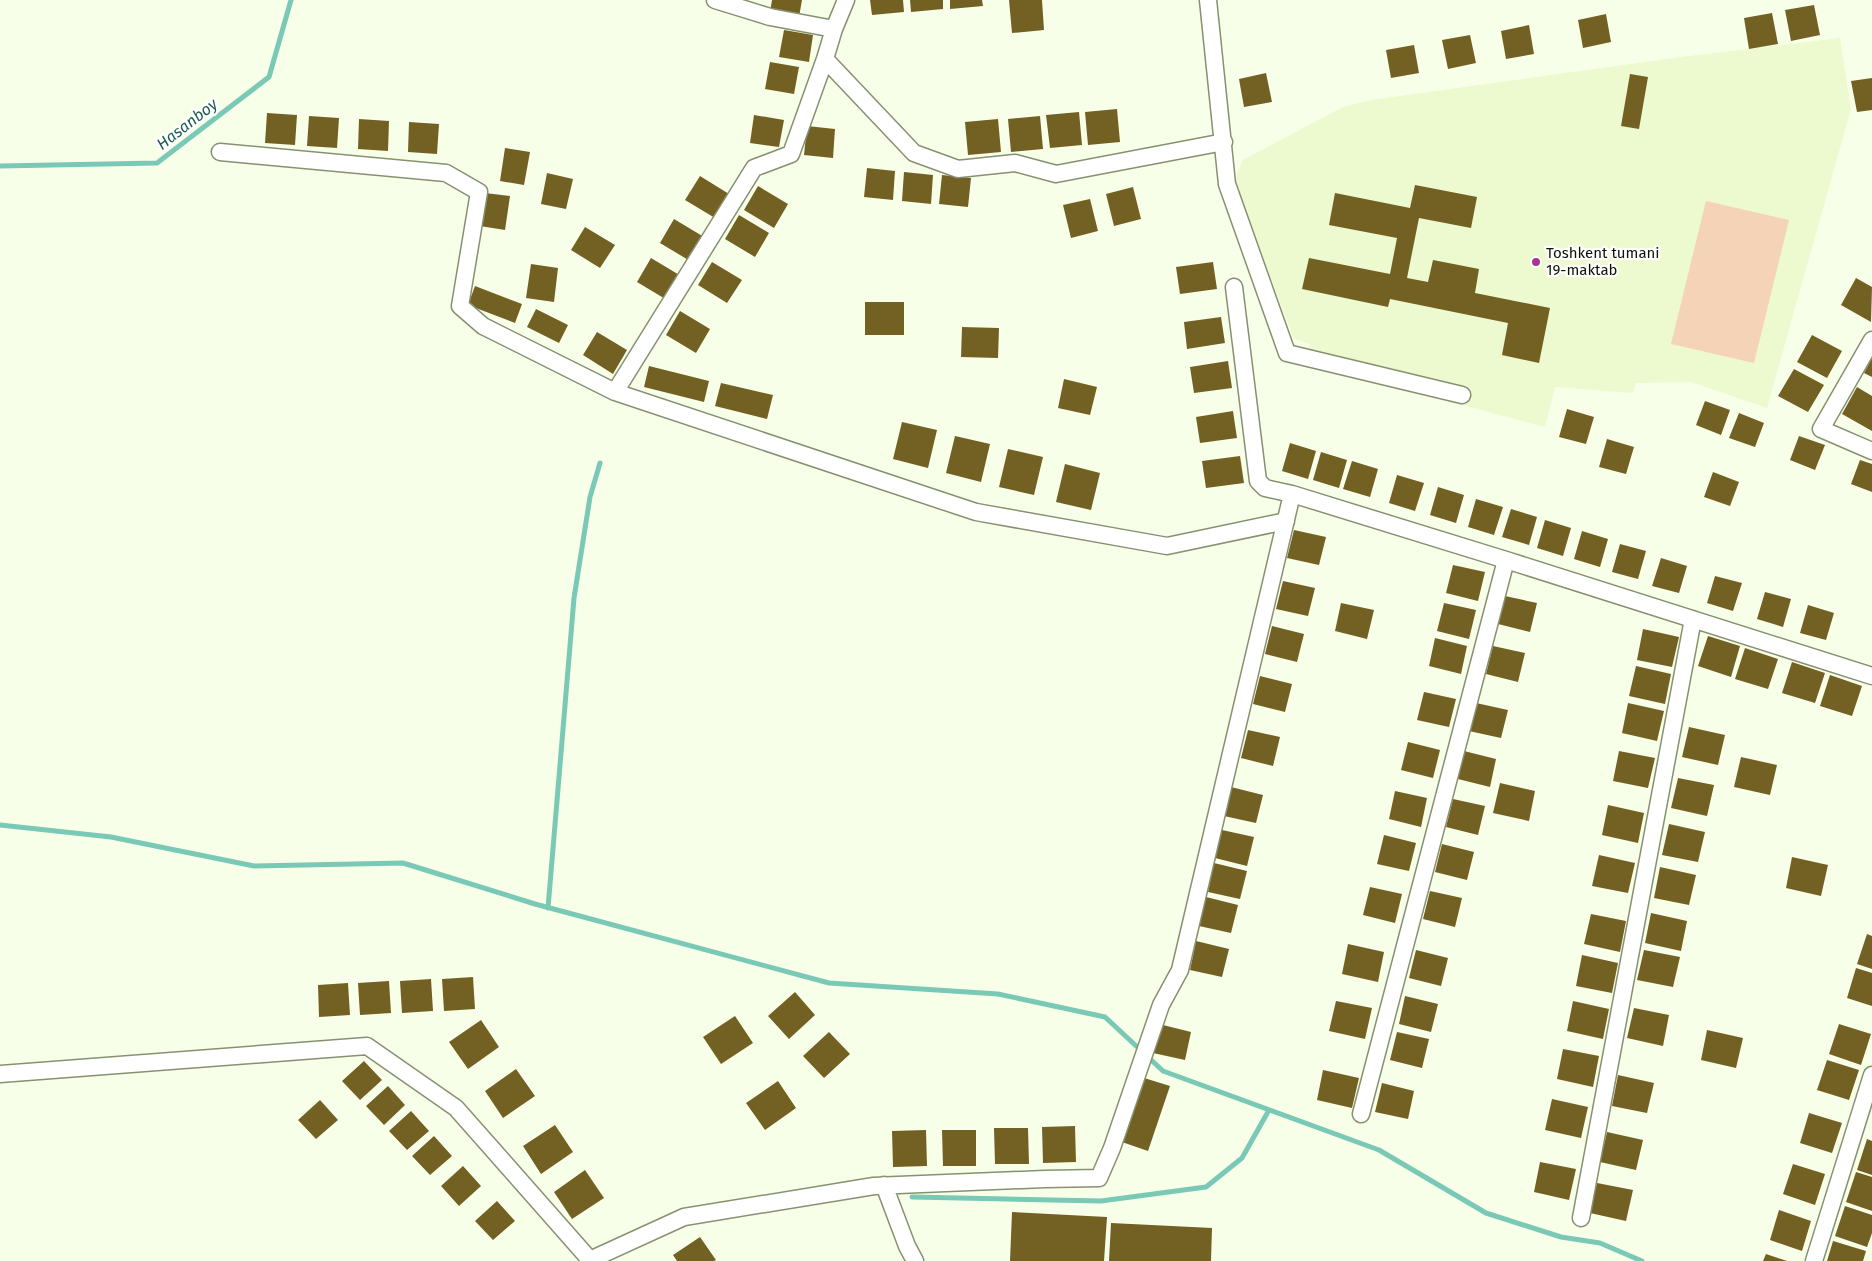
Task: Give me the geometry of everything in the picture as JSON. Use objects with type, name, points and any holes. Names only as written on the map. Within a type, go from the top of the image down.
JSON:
[{"type":"street","points":[[715,0],[770,17],[834,29]]},
{"type":"street","points":[[615,392],[754,168],[792,154],[834,29],[846,0]]},
{"type":"street","points":[[1208,0],[1228,184],[1287,353],[1462,395]]},
{"type":"street","points":[[825,59],[914,153],[958,169],[1015,163],[1056,174],[1224,142]]},
{"type":"street","points":[[220,152],[446,173],[478,192],[460,306],[482,326],[615,392],[976,512],[1167,546],[1286,521]]},
{"type":"street","points":[[1234,287],[1258,481],[1265,488],[1292,494],[1506,560],[1872,676]]},
{"type":"street","points":[[1872,340],[1821,429],[1872,451]]},
{"type":"street","points":[[0,1074],[367,1046],[456,1108],[590,1261],[684,1217],[884,1185],[1099,1178],[1112,1148],[1161,1005],[1180,970],[1292,494]]},
{"type":"street","points":[[1361,1114],[1506,560]]},
{"type":"street","points":[[1581,1218],[1693,619]]},
{"type":"street","points":[[1814,1261],[1872,1075]]},
{"type":"street","points":[[884,1185],[914,1261]]},
{"type":"shaded area","name":"Toshkent tumani 19-maktab","points":[[1840,38],[1851,109],[1767,408],[1691,382],[1636,383],[1633,393],[1555,387],[1545,427],[1305,363],[1310,344],[1294,339],[1236,186],[1237,174],[1243,160],[1343,107],[1371,100],[1681,57]]},
{"type":"shaded area","points":[[1706,201],[1789,220],[1754,363],[1671,344]]},
{"type":"building","points":[[772,0],[802,0],[799,17],[770,12]]},
{"type":"building","points":[[870,0],[903,0],[904,12],[872,15]]},
{"type":"building","points":[[910,0],[943,0],[943,9],[911,12]]},
{"type":"building","points":[[950,0],[982,0],[983,6],[950,9]]},
{"type":"building","points":[[1009,0],[1042,0],[1044,30],[1012,33]]},
{"type":"building","points":[[1814,5],[1820,35],[1791,41],[1785,10]]},
{"type":"building","points":[[1772,13],[1778,44],[1749,49],[1744,18]]},
{"type":"building","points":[[1606,14],[1611,42],[1583,48],[1578,20]]},
{"type":"building","points":[[1529,25],[1534,54],[1506,59],[1501,31]]},
{"type":"building","points":[[784,30],[813,35],[809,62],[779,57]]},
{"type":"building","points":[[1470,35],[1476,63],[1448,69],[1442,40]]},
{"type":"building","points":[[1414,45],[1419,73],[1391,78],[1386,50]]},
{"type":"building","points":[[770,62],[799,67],[794,94],[765,89]]},
{"type":"building","points":[[1266,73],[1272,102],[1244,107],[1239,79]]},
{"type":"building","points":[[1630,74],[1648,77],[1639,129],[1621,126]]},
{"type":"building","points":[[1872,78],[1872,110],[1857,112],[1851,81]]},
{"type":"building","points":[[1117,109],[1120,142],[1088,145],[1085,112]]},
{"type":"building","points":[[1079,112],[1082,145],[1050,148],[1046,115]]},
{"type":"building","points":[[267,113],[297,115],[295,145],[265,143]]},
{"type":"building","points":[[754,115],[784,120],[779,147],[750,143]]},
{"type":"building","points":[[309,116],[339,118],[337,148],[307,146]]},
{"type":"building","points":[[1040,116],[1043,149],[1011,152],[1008,119]]},
{"type":"building","points":[[359,119],[389,121],[388,151],[358,149]]},
{"type":"building","points":[[998,119],[1001,152],[968,155],[965,122]]},
{"type":"building","points":[[409,122],[439,124],[437,154],[408,152]]},
{"type":"building","points":[[807,126],[835,129],[833,158],[804,155]]},
{"type":"building","points":[[505,148],[530,152],[524,185],[500,181]]},
{"type":"building","points":[[867,168],[895,171],[893,200],[864,197]]},
{"type":"building","points":[[904,172],[933,175],[931,204],[902,201]]},
{"type":"building","points":[[547,173],[573,179],[566,209],[541,204]]},
{"type":"building","points":[[942,175],[971,178],[968,207],[939,204]]},
{"type":"building","points":[[700,176],[729,194],[715,218],[685,200]]},
{"type":"building","points":[[1415,185],[1477,197],[1471,228],[1419,218],[1407,278],[1428,282],[1433,260],[1479,269],[1475,293],[1550,308],[1539,363],[1502,355],[1508,323],[1390,299],[1388,307],[1302,289],[1309,258],[1390,274],[1397,238],[1329,225],[1335,193],[1410,208]]},
{"type":"building","points":[[758,186],[788,204],[774,228],[744,210]]},
{"type":"building","points":[[1133,187],[1141,219],[1114,226],[1106,194]]},
{"type":"building","points":[[485,193],[510,196],[505,230],[480,226]]},
{"type":"building","points":[[1090,199],[1098,231],[1071,238],[1063,205]]},
{"type":"building","points":[[739,215],[769,233],[755,257],[725,239]]},
{"type":"building","points":[[674,219],[704,237],[690,261],[660,243]]},
{"type":"building","points":[[585,227],[615,245],[600,268],[571,250]]},
{"type":"building","points":[[651,258],[681,276],[667,300],[637,282]]},
{"type":"building","points":[[712,262],[742,280],[727,303],[698,285]]},
{"type":"building","points":[[1213,262],[1217,289],[1180,294],[1176,267]]},
{"type":"building","points":[[531,264],[558,268],[554,302],[526,298]]},
{"type":"building","points":[[1856,278],[1872,287],[1871,322],[1841,305]]},
{"type":"building","points":[[475,286],[522,304],[515,323],[468,305]]},
{"type":"building","points":[[865,302],[904,302],[904,335],[865,335]]},
{"type":"building","points":[[536,309],[568,325],[559,343],[527,327]]},
{"type":"building","points":[[680,311],[710,329],[696,353],[666,335]]},
{"type":"building","points":[[1221,317],[1225,343],[1187,349],[1184,322]]},
{"type":"building","points":[[962,327],[999,328],[998,358],[961,357]]},
{"type":"building","points":[[597,332],[627,350],[613,374],[583,355]]},
{"type":"building","points":[[1812,335],[1842,351],[1827,378],[1797,362]]},
{"type":"building","points":[[1872,358],[1872,377],[1864,373]]},
{"type":"building","points":[[1228,361],[1232,388],[1194,393],[1190,367]]},
{"type":"building","points":[[649,366],[709,381],[704,402],[644,387]]},
{"type":"building","points":[[1794,369],[1824,385],[1808,412],[1778,396]]},
{"type":"building","points":[[1064,379],[1097,387],[1090,415],[1058,408]]},
{"type":"building","points":[[721,383],[773,395],[767,419],[715,406]]},
{"type":"building","points":[[1857,387],[1872,396],[1872,431],[1842,414]]},
{"type":"building","points":[[1705,401],[1730,410],[1721,435],[1696,425]]},
{"type":"building","points":[[1567,409],[1594,417],[1586,444],[1559,437]]},
{"type":"building","points":[[1233,411],[1237,438],[1200,443],[1196,417]]},
{"type":"building","points":[[1739,413],[1764,423],[1755,447],[1729,438]]},
{"type":"building","points":[[902,422],[937,430],[928,468],[893,459]]},
{"type":"building","points":[[955,436],[990,444],[981,482],[946,473]]},
{"type":"building","points":[[1799,436],[1825,445],[1815,470],[1790,460]]},
{"type":"building","points":[[1607,439],[1634,447],[1626,474],[1599,467]]},
{"type":"building","points":[[1290,443],[1316,451],[1308,479],[1282,471]]},
{"type":"building","points":[[1008,449],[1043,457],[1034,495],[999,487]]},
{"type":"building","points":[[1321,452],[1347,460],[1339,488],[1313,480]]},
{"type":"building","points":[[1240,456],[1244,483],[1206,488],[1202,461]]},
{"type":"building","points":[[1860,460],[1872,464],[1872,492],[1851,484]]},
{"type":"building","points":[[1352,461],[1378,469],[1370,497],[1343,489]]},
{"type":"building","points":[[1065,464],[1100,473],[1091,510],[1056,502]]},
{"type":"building","points":[[1713,472],[1739,482],[1730,506],[1704,497]]},
{"type":"building","points":[[1397,475],[1424,483],[1415,511],[1389,503]]},
{"type":"building","points":[[1438,487],[1464,495],[1456,523],[1430,515]]},
{"type":"building","points":[[1476,499],[1503,507],[1494,535],[1468,527]]},
{"type":"building","points":[[1511,509],[1537,517],[1529,545],[1502,537]]},
{"type":"building","points":[[1545,520],[1571,528],[1563,556],[1537,548]]},
{"type":"building","points":[[1294,530],[1326,537],[1319,565],[1287,558]]},
{"type":"building","points":[[1582,531],[1608,539],[1600,567],[1574,559]]},
{"type":"building","points":[[1620,544],[1646,551],[1638,579],[1612,572]]},
{"type":"building","points":[[1661,558],[1687,566],[1679,593],[1652,586]]},
{"type":"building","points":[[1453,565],[1485,572],[1478,601],[1446,593]]},
{"type":"building","points":[[1715,576],[1742,583],[1733,611],[1707,603]]},
{"type":"building","points":[[1283,581],[1315,588],[1308,616],[1276,609]]},
{"type":"building","points":[[1765,592],[1791,599],[1783,627],[1757,619]]},
{"type":"building","points":[[1505,596],[1537,603],[1530,632],[1498,624]]},
{"type":"building","points":[[1341,603],[1374,610],[1367,639],[1335,631]]},
{"type":"building","points":[[1444,603],[1476,610],[1469,639],[1437,631]]},
{"type":"building","points":[[1808,605],[1834,613],[1826,640],[1800,633]]},
{"type":"building","points":[[1272,626],[1304,634],[1297,662],[1265,654]]},
{"type":"building","points":[[1643,629],[1679,637],[1672,667],[1637,660]]},
{"type":"building","points":[[1708,636],[1740,646],[1731,677],[1698,666]]},
{"type":"building","points":[[1435,638],[1467,646],[1461,674],[1429,666]]},
{"type":"building","points":[[1493,646],[1525,653],[1518,682],[1486,674]]},
{"type":"building","points":[[1745,648],[1778,659],[1768,689],[1735,679]]},
{"type":"building","points":[[1792,662],[1825,673],[1815,703],[1782,693]]},
{"type":"building","points":[[1636,666],[1671,674],[1665,704],[1629,696]]},
{"type":"building","points":[[1830,675],[1862,686],[1852,716],[1820,706]]},
{"type":"building","points":[[1260,676],[1292,684],[1285,712],[1253,704]]},
{"type":"building","points":[[1424,692],[1456,699],[1449,727],[1417,720]]},
{"type":"building","points":[[1476,703],[1508,710],[1501,738],[1469,731]]},
{"type":"building","points":[[1628,703],[1664,711],[1657,741],[1622,733]]},
{"type":"building","points":[[1689,727],[1725,735],[1718,765],[1682,757]]},
{"type":"building","points":[[1248,730],[1280,737],[1273,766],[1241,758]]},
{"type":"building","points":[[1408,742],[1440,750],[1433,778],[1401,770]]},
{"type":"building","points":[[1464,751],[1496,759],[1490,787],[1458,779]]},
{"type":"building","points":[[1619,751],[1655,758],[1648,788],[1613,781]]},
{"type":"building","points":[[1741,757],[1777,765],[1770,795],[1734,787]]},
{"type":"building","points":[[1678,778],[1714,785],[1707,816],[1671,808]]},
{"type":"building","points":[[1500,783],[1535,791],[1529,821],[1493,813]]},
{"type":"building","points":[[1231,787],[1263,795],[1256,823],[1224,816]]},
{"type":"building","points":[[1395,791],[1427,798],[1421,827],[1389,819]]},
{"type":"building","points":[[1453,799],[1485,806],[1478,835],[1446,827]]},
{"type":"building","points":[[1608,805],[1644,813],[1638,843],[1602,835]]},
{"type":"building","points":[[1669,824],[1705,832],[1698,862],[1662,855]]},
{"type":"building","points":[[1222,830],[1254,837],[1247,866],[1215,858]]},
{"type":"building","points":[[1384,835],[1416,843],[1409,871],[1377,864]]},
{"type":"building","points":[[1442,844],[1474,852],[1467,880],[1435,872]]},
{"type":"building","points":[[1599,855],[1635,863],[1628,893],[1592,886]]},
{"type":"building","points":[[1792,857],[1828,865],[1821,896],[1786,888]]},
{"type":"building","points":[[1214,863],[1247,871],[1240,899],[1208,892]]},
{"type":"building","points":[[1660,867],[1696,875],[1689,905],[1654,898]]},
{"type":"building","points":[[1370,887],[1402,894],[1395,923],[1363,915]]},
{"type":"building","points":[[1430,891],[1462,898],[1455,927],[1423,919]]},
{"type":"building","points":[[1206,897],[1238,905],[1231,933],[1199,926]]},
{"type":"building","points":[[1651,913],[1687,921],[1681,951],[1645,943]]},
{"type":"building","points":[[1591,914],[1626,921],[1620,952],[1584,944]]},
{"type":"building","points":[[1867,934],[1872,936],[1872,969],[1857,964]]},
{"type":"building","points":[[1196,941],[1229,949],[1222,977],[1190,970]]},
{"type":"building","points":[[1348,944],[1384,952],[1378,982],[1342,974]]},
{"type":"building","points":[[1416,950],[1448,958],[1441,986],[1409,978]]},
{"type":"building","points":[[1644,950],[1680,957],[1673,987],[1637,980]]},
{"type":"building","points":[[1582,955],[1618,963],[1612,993],[1576,986]]},
{"type":"building","points":[[1856,968],[1872,973],[1872,1006],[1847,998]]},
{"type":"building","points":[[473,977],[475,1009],[444,1011],[442,979]]},
{"type":"building","points":[[431,979],[433,1011],[402,1013],[400,981]]},
{"type":"building","points":[[389,981],[391,1013],[360,1015],[358,983]]},
{"type":"building","points":[[348,983],[350,1015],[319,1017],[318,985]]},
{"type":"building","points":[[795,992],[815,1015],[789,1039],[768,1016]]},
{"type":"building","points":[[1405,996],[1438,1004],[1431,1032],[1399,1024]]},
{"type":"building","points":[[1336,1001],[1372,1008],[1365,1039],[1329,1031]]},
{"type":"building","points":[[1573,1001],[1609,1009],[1603,1039],[1567,1031]]},
{"type":"building","points":[[1634,1008],[1669,1015],[1663,1046],[1627,1038]]},
{"type":"building","points":[[735,1016],[753,1043],[721,1064],[703,1037]]},
{"type":"building","points":[[481,1020],[499,1047],[468,1069],[449,1042]]},
{"type":"building","points":[[1159,1024],[1191,1032],[1185,1060],[1153,1053]]},
{"type":"building","points":[[1839,1024],[1871,1034],[1861,1065],[1829,1054]]},
{"type":"building","points":[[1707,1030],[1743,1038],[1736,1068],[1701,1060]]},
{"type":"building","points":[[829,1032],[850,1054],[824,1078],[803,1056]]},
{"type":"building","points":[[1397,1032],[1429,1039],[1422,1068],[1390,1060]]},
{"type":"building","points":[[1563,1049],[1599,1056],[1593,1087],[1557,1079]]},
{"type":"building","points":[[1827,1060],[1859,1070],[1849,1100],[1817,1090]]},
{"type":"building","points":[[364,1061],[382,1080],[360,1100],[342,1081]]},
{"type":"building","points":[[516,1069],[535,1096],[503,1118],[485,1091]]},
{"type":"building","points":[[1323,1070],[1359,1078],[1352,1108],[1317,1100]]},
{"type":"building","points":[[1618,1075],[1654,1083],[1647,1113],[1612,1106]]},
{"type":"building","points":[[1141,1077],[1170,1086],[1148,1151],[1119,1141]]},
{"type":"building","points":[[778,1081],[796,1108],[765,1130],[746,1103]]},
{"type":"building","points":[[1382,1083],[1414,1091],[1408,1119],[1375,1112]]},
{"type":"building","points":[[388,1086],[405,1105],[384,1125],[366,1106]]},
{"type":"building","points":[[1552,1099],[1588,1107],[1581,1138],[1545,1130]]},
{"type":"building","points":[[320,1100],[338,1120],[316,1139],[298,1120]]},
{"type":"building","points":[[411,1111],[429,1131],[407,1150],[389,1131]]},
{"type":"building","points":[[1809,1113],[1842,1123],[1832,1153],[1800,1143]]},
{"type":"building","points":[[555,1125],[573,1152],[541,1174],[523,1146]]},
{"type":"building","points":[[1075,1126],[1076,1162],[1043,1163],[1042,1127]]},
{"type":"building","points":[[994,1128],[1028,1128],[1029,1164],[995,1164]]},
{"type":"building","points":[[926,1130],[927,1166],[893,1167],[892,1131]]},
{"type":"building","points":[[942,1130],[976,1130],[976,1166],[943,1166]]},
{"type":"building","points":[[1607,1132],[1643,1140],[1636,1170],[1600,1162]]},
{"type":"building","points":[[434,1136],[452,1156],[430,1175],[412,1156]]},
{"type":"building","points":[[1867,1139],[1872,1141],[1872,1175],[1857,1170]]},
{"type":"building","points":[[1540,1162],[1576,1169],[1569,1200],[1534,1192]]},
{"type":"building","points":[[1793,1164],[1825,1174],[1815,1205],[1783,1194]]},
{"type":"building","points":[[463,1166],[481,1186],[459,1206],[441,1186]]},
{"type":"building","points":[[585,1170],[604,1198],[572,1219],[554,1192]]},
{"type":"building","points":[[1856,1172],[1872,1177],[1872,1211],[1846,1202]]},
{"type":"building","points":[[1597,1183],[1633,1190],[1626,1221],[1590,1213]]},
{"type":"building","points":[[497,1201],[515,1221],[493,1240],[475,1221]]},
{"type":"building","points":[[1845,1206],[1872,1215],[1872,1233],[1867,1247],[1835,1236]]},
{"type":"building","points":[[1779,1210],[1811,1221],[1802,1251],[1770,1240]]},
{"type":"building","points":[[1012,1212],[1107,1217],[1104,1261],[1010,1261]]},
{"type":"building","points":[[1111,1223],[1212,1228],[1211,1261],[1109,1261]]},
{"type":"building","points":[[700,1237],[716,1260],[677,1261],[673,1255]]},
{"type":"building","points":[[1833,1241],[1866,1251],[1863,1261],[1827,1261]]},
{"type":"building","points":[[1766,1254],[1787,1261],[1763,1261]]},
{"type":"waterway","name":"Hasanboy","points":[[0,166],[157,163],[269,77],[291,0]]},
{"type":"waterway","points":[[548,908],[574,598],[590,497],[600,463]]},
{"type":"waterway","points":[[0,825],[111,837],[254,866],[403,863],[535,904],[829,983],[998,994],[1105,1017],[1163,1071],[1379,1150],[1486,1213],[1561,1237],[1600,1243],[1642,1261]]},
{"type":"waterway","points":[[912,1197],[1101,1201],[1206,1187],[1242,1158],[1269,1110]]},
{"type":"place","name":"Toshkent tumani 19-maktab","points":[[1536,262]]}]
